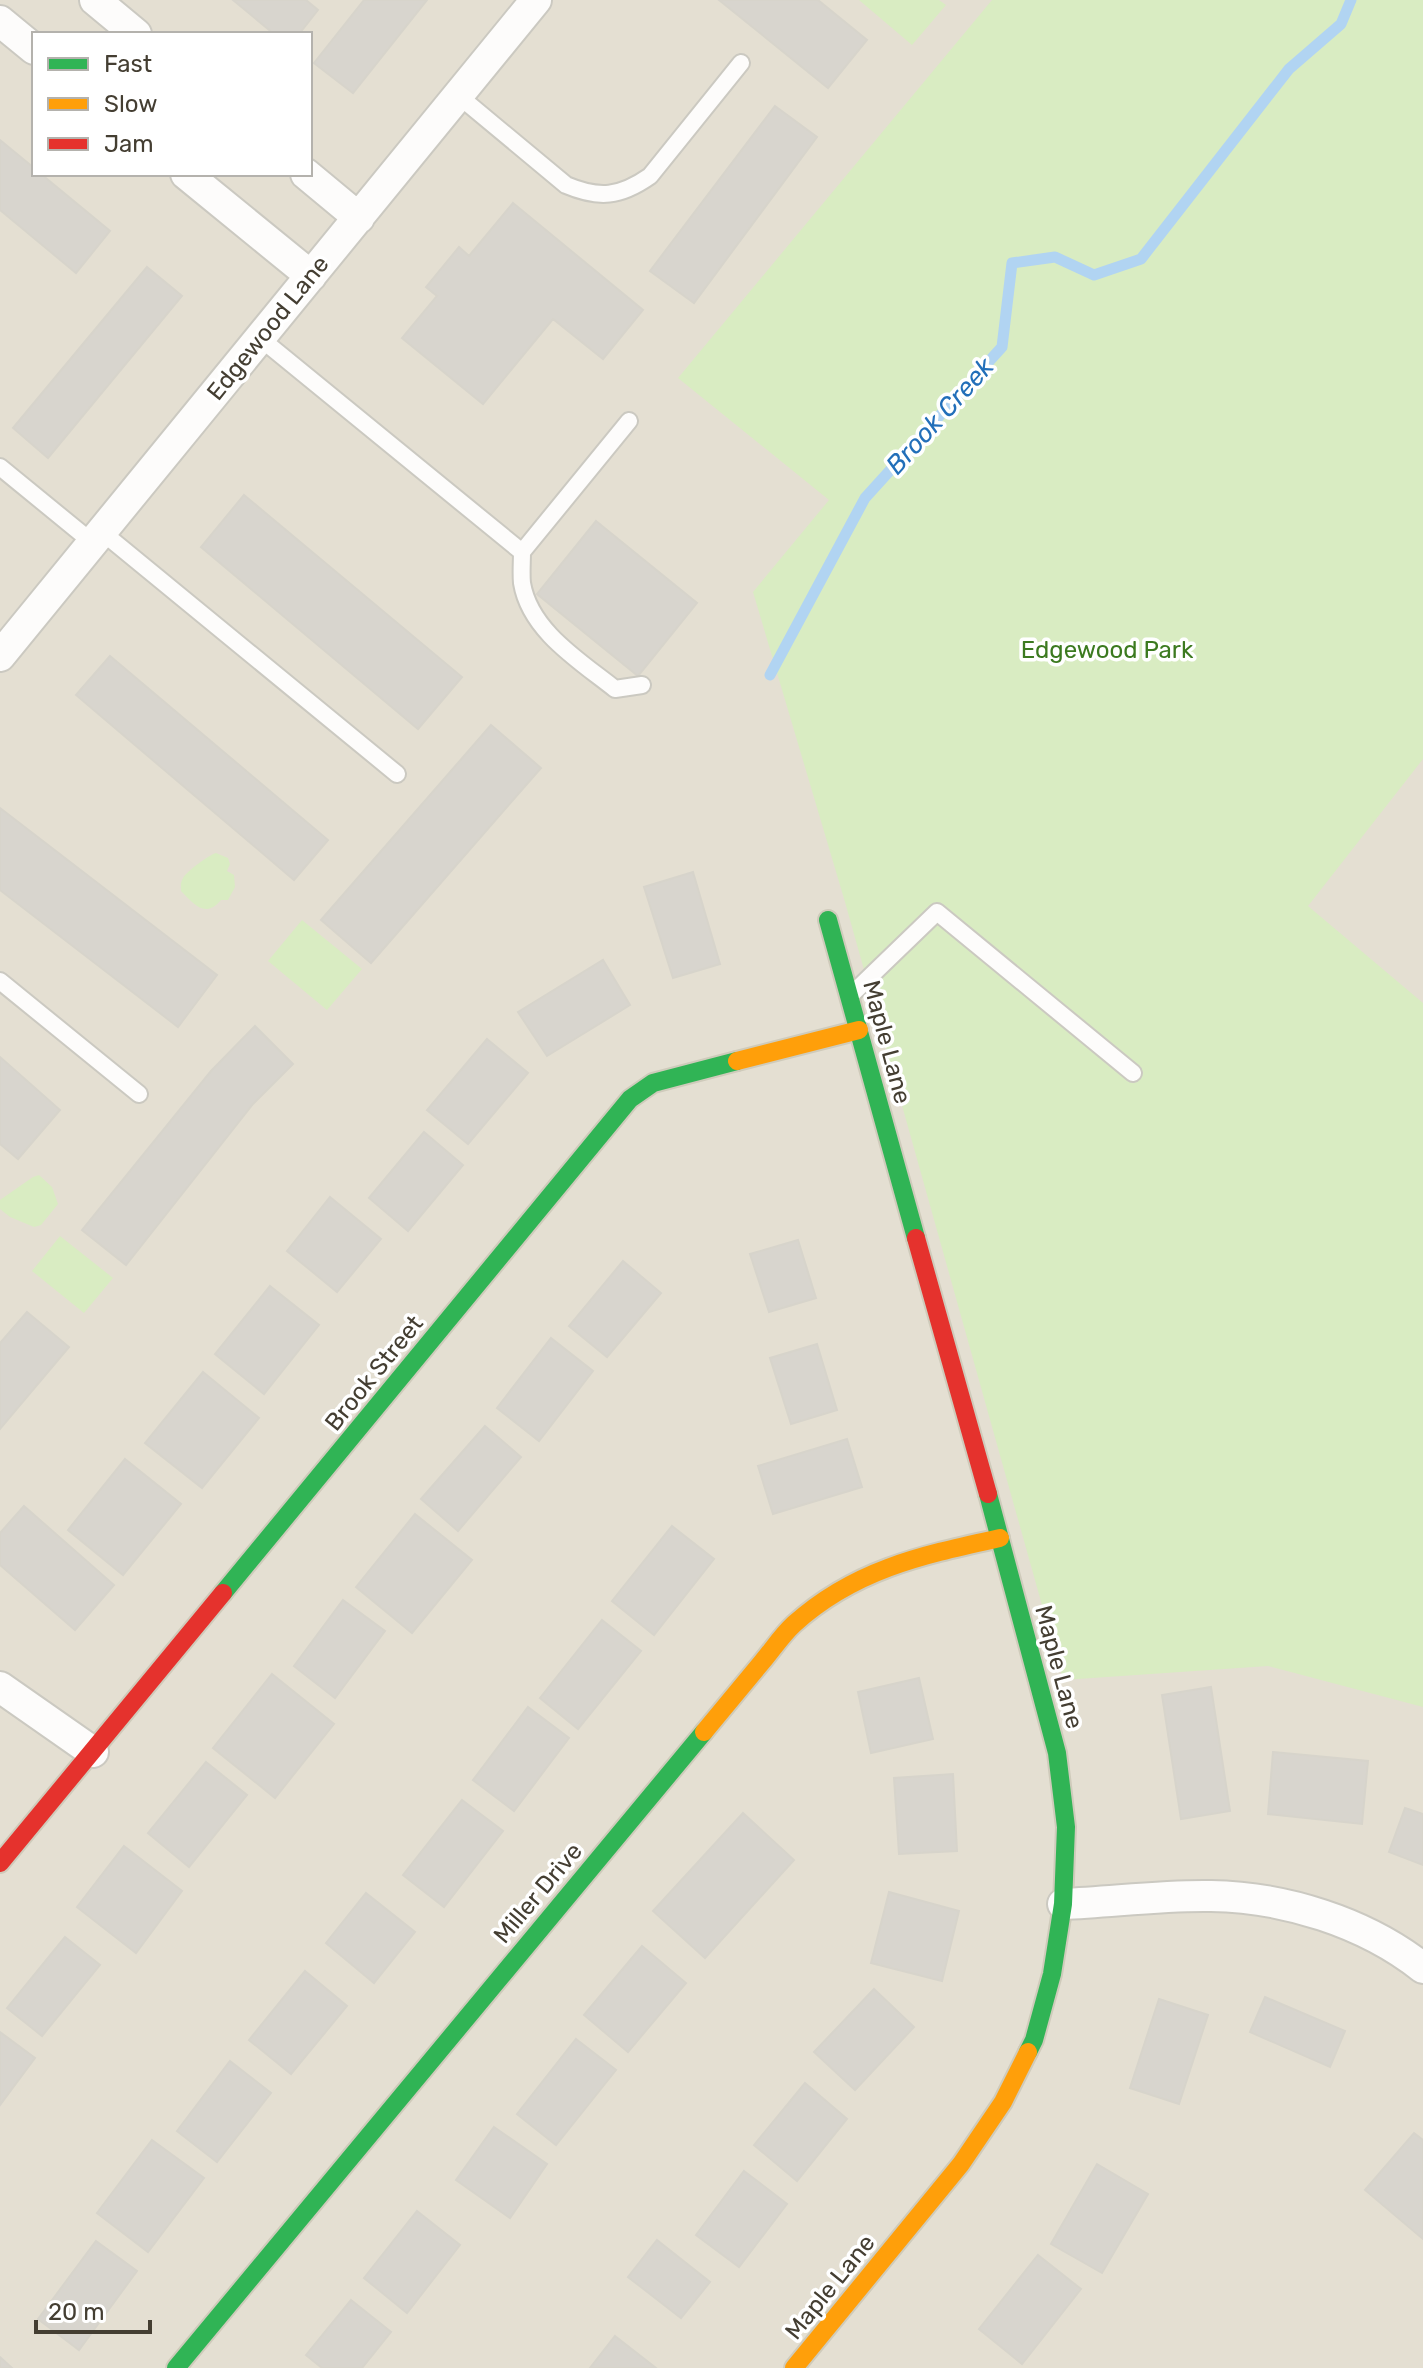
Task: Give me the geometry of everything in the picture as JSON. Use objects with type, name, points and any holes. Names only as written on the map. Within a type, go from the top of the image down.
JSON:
[{"type":"street","points":[[95,0],[134,32]]},
{"type":"street","name":"Edgewood Lane","points":[[0,656],[536,0]]},
{"type":"street","points":[[0,21],[32,47]]},
{"type":"street","points":[[188,176],[311,276]]},
{"type":"street","points":[[308,176],[359,218]]},
{"type":"street","name":"Maple Lane","points":[[794,2368],[961,2164],[1003,2102],[1034,2040],[1052,1974],[1063,1904],[1066,1827],[1057,1753],[828,920]]},
{"type":"street","name":"Brook Street","points":[[0,1863],[630,1099],[653,1083],[859,1030]]},
{"type":"street","name":"Miller Drive","points":[[176,2368],[792,1626],[824,1600],[859,1579],[897,1564],[1000,1538]]},
{"type":"street","points":[[0,1687],[93,1752]]},
{"type":"street","points":[[1063,1904],[1210,1896],[1263,1900],[1316,1913],[1372,1936],[1423,1968]]},
{"type":"lane","points":[[459,96],[566,185],[585,193],[606,195],[631,189],[650,176],[741,63]]},
{"type":"lane","points":[[260,338],[522,552]]},
{"type":"lane","points":[[629,421],[522,552],[522,584],[534,616],[563,647],[615,689],[642,685]]},
{"type":"lane","points":[[0,467],[97,537],[397,774]]},
{"type":"lane","points":[[850,996],[937,912],[1133,1073]]},
{"type":"lane","points":[[0,981],[139,1094]]},
{"type":"shaded area","name":"Brook Creek","points":[[0,0],[1423,0],[1423,2368],[0,2368]]},
{"type":"green space","points":[[859,0],[939,0],[946,5],[912,45]]},
{"type":"green space","name":"Edgewood Park","points":[[992,0],[1423,0],[1423,759],[1308,906],[1423,1003],[1423,1707],[1268,1666],[1063,1680],[845,902],[753,592],[829,500],[678,378]]},
{"type":"green space","points":[[216,853],[228,858],[230,864],[227,871],[234,875],[235,887],[228,900],[221,900],[210,908],[200,908],[181,891],[181,883],[193,868]]},
{"type":"green space","points":[[302,920],[362,969],[327,1010],[268,961]]},
{"type":"green space","points":[[39,1175],[52,1187],[58,1204],[41,1225],[34,1227],[10,1217],[0,1209],[0,1200]]},
{"type":"green space","points":[[60,1236],[113,1278],[84,1313],[32,1271]]},
{"type":"building","points":[[233,0],[306,0],[318,10],[301,32],[272,32]]},
{"type":"building","points":[[364,0],[427,0],[353,93],[314,63]]},
{"type":"building","points":[[719,0],[818,0],[867,40],[828,88]]},
{"type":"building","points":[[775,106],[817,137],[694,303],[650,271]]},
{"type":"building","points":[[0,140],[32,166],[32,176],[43,176],[110,231],[76,273],[0,210]]},
{"type":"building","points":[[513,203],[643,310],[603,359],[553,319],[483,404],[402,338],[437,296],[426,287],[459,247],[469,256]]},
{"type":"building","points":[[147,267],[182,296],[48,458],[13,428]]},
{"type":"building","points":[[244,495],[462,677],[418,729],[201,547]]},
{"type":"building","points":[[596,521],[697,603],[638,676],[537,594]]},
{"type":"building","points":[[110,656],[328,840],[294,880],[76,695]]},
{"type":"building","points":[[491,725],[541,768],[371,963],[321,920]]},
{"type":"building","points":[[0,808],[217,975],[178,1027],[0,890]]},
{"type":"building","points":[[693,872],[720,964],[673,978],[644,887]]},
{"type":"building","points":[[603,960],[630,1005],[547,1056],[518,1012]]},
{"type":"building","points":[[255,1026],[293,1064],[253,1104],[126,1265],[82,1230],[211,1071]]},
{"type":"building","points":[[487,1039],[528,1073],[468,1144],[427,1110]]},
{"type":"building","points":[[0,1057],[60,1110],[18,1159],[0,1144]]},
{"type":"building","points":[[424,1132],[463,1165],[408,1231],[369,1198]]},
{"type":"building","points":[[330,1197],[381,1239],[337,1292],[287,1251]]},
{"type":"building","points":[[798,1240],[816,1298],[769,1312],[750,1254]]},
{"type":"building","points":[[623,1261],[661,1293],[607,1357],[569,1326]]},
{"type":"building","points":[[270,1286],[319,1325],[264,1394],[215,1354]]},
{"type":"building","points":[[27,1312],[69,1347],[0,1429],[0,1343]]},
{"type":"building","points":[[551,1338],[593,1371],[539,1441],[497,1408]]},
{"type":"building","points":[[817,1344],[837,1410],[791,1424],[770,1358]]},
{"type":"building","points":[[203,1372],[259,1418],[202,1488],[145,1443]]},
{"type":"building","points":[[485,1426],[521,1457],[458,1531],[421,1499]]},
{"type":"building","points":[[847,1439],[862,1487],[773,1514],[758,1466]]},
{"type":"building","points":[[125,1459],[181,1504],[123,1575],[68,1530]]},
{"type":"building","points":[[24,1506],[114,1585],[75,1630],[0,1565],[0,1533]]},
{"type":"building","points":[[415,1514],[472,1560],[412,1633],[356,1587]]},
{"type":"building","points":[[672,1526],[714,1559],[654,1635],[612,1601]]},
{"type":"building","points":[[343,1600],[385,1631],[335,1698],[294,1666]]},
{"type":"building","points":[[602,1620],[641,1651],[578,1729],[540,1698]]},
{"type":"building","points":[[272,1674],[334,1724],[275,1798],[213,1748]]},
{"type":"building","points":[[919,1678],[933,1739],[871,1753],[858,1692]]},
{"type":"building","points":[[1211,1687],[1230,1811],[1181,1819],[1162,1695]]},
{"type":"building","points":[[528,1707],[569,1738],[514,1811],[473,1780]]},
{"type":"building","points":[[1273,1752],[1368,1761],[1362,1824],[1268,1814]]},
{"type":"building","points":[[206,1762],[247,1795],[189,1867],[148,1833]]},
{"type":"building","points":[[953,1774],[957,1851],[899,1854],[894,1778]]},
{"type":"building","points":[[462,1800],[503,1831],[444,1907],[403,1875]]},
{"type":"building","points":[[1405,1808],[1423,1814],[1423,1865],[1389,1852]]},
{"type":"building","points":[[743,1813],[794,1860],[705,1958],[653,1911]]},
{"type":"building","points":[[124,1846],[182,1891],[136,1953],[77,1907]]},
{"type":"building","points":[[889,1892],[959,1911],[942,1981],[871,1963]]},
{"type":"building","points":[[366,1893],[415,1932],[374,1983],[326,1943]]},
{"type":"building","points":[[65,1937],[100,1965],[42,2036],[7,2008]]},
{"type":"building","points":[[642,1946],[686,1983],[628,2052],[584,2015]]},
{"type":"building","points":[[305,1971],[347,2006],[291,2074],[249,2040]]},
{"type":"building","points":[[874,1989],[914,2027],[855,2090],[814,2052]]},
{"type":"building","points":[[1265,1997],[1345,2031],[1330,2067],[1250,2032]]},
{"type":"building","points":[[1159,1999],[1208,2015],[1179,2104],[1130,2088]]},
{"type":"building","points":[[0,2032],[35,2058],[0,2105]]},
{"type":"building","points":[[576,2039],[616,2070],[556,2145],[517,2114]]},
{"type":"building","points":[[230,2061],[271,2093],[217,2162],[177,2131]]},
{"type":"building","points":[[805,2083],[847,2119],[797,2181],[754,2145]]},
{"type":"building","points":[[494,2127],[547,2164],[510,2218],[456,2180]]},
{"type":"building","points":[[1414,2133],[1423,2140],[1423,2239],[1365,2190]]},
{"type":"building","points":[[152,2140],[204,2178],[148,2252],[97,2213]]},
{"type":"building","points":[[1097,2164],[1148,2194],[1102,2273],[1051,2244]]},
{"type":"building","points":[[744,2171],[787,2204],[739,2267],[696,2235]]},
{"type":"building","points":[[417,2211],[460,2245],[407,2313],[364,2278]]},
{"type":"building","points":[[657,2240],[710,2282],[681,2318],[628,2277]]},
{"type":"building","points":[[96,2241],[137,2271],[79,2350],[38,2319]]},
{"type":"building","points":[[1038,2255],[1081,2289],[1022,2364],[979,2329]]},
{"type":"building","points":[[351,2300],[391,2332],[362,2368],[322,2368],[306,2355]]},
{"type":"building","points":[[615,2336],[656,2368],[590,2368]]},
{"type":"building","points":[[0,2357],[12,2368],[0,2368]]},
{"type":"waterway","name":"Brook Creek","points":[[770,675],[865,498],[1002,347],[1012,263],[1055,257],[1094,275],[1141,259],[1289,69],[1341,24],[1351,0]]},
{"type":"traffic: fast","points":[[828,920],[916,1238]]},
{"type":"traffic: fast","points":[[223,1593],[630,1099],[653,1083],[737,1061]]},
{"type":"traffic: fast","points":[[988,1494],[1057,1753],[1066,1827],[1063,1904],[1052,1974],[1028,2052]]},
{"type":"traffic: fast","points":[[176,2368],[704,1732]]},
{"type":"traffic: slow","points":[[737,1061],[859,1030]]},
{"type":"traffic: slow","points":[[704,1732],[785,1633],[817,1605],[866,1577],[891,1567],[1000,1538]]},
{"type":"traffic: slow","points":[[794,2368],[961,2164],[1003,2102],[1028,2052]]},
{"type":"traffic: jam","points":[[916,1238],[988,1494]]},
{"type":"traffic: jam","points":[[0,1863],[223,1593]]}]
